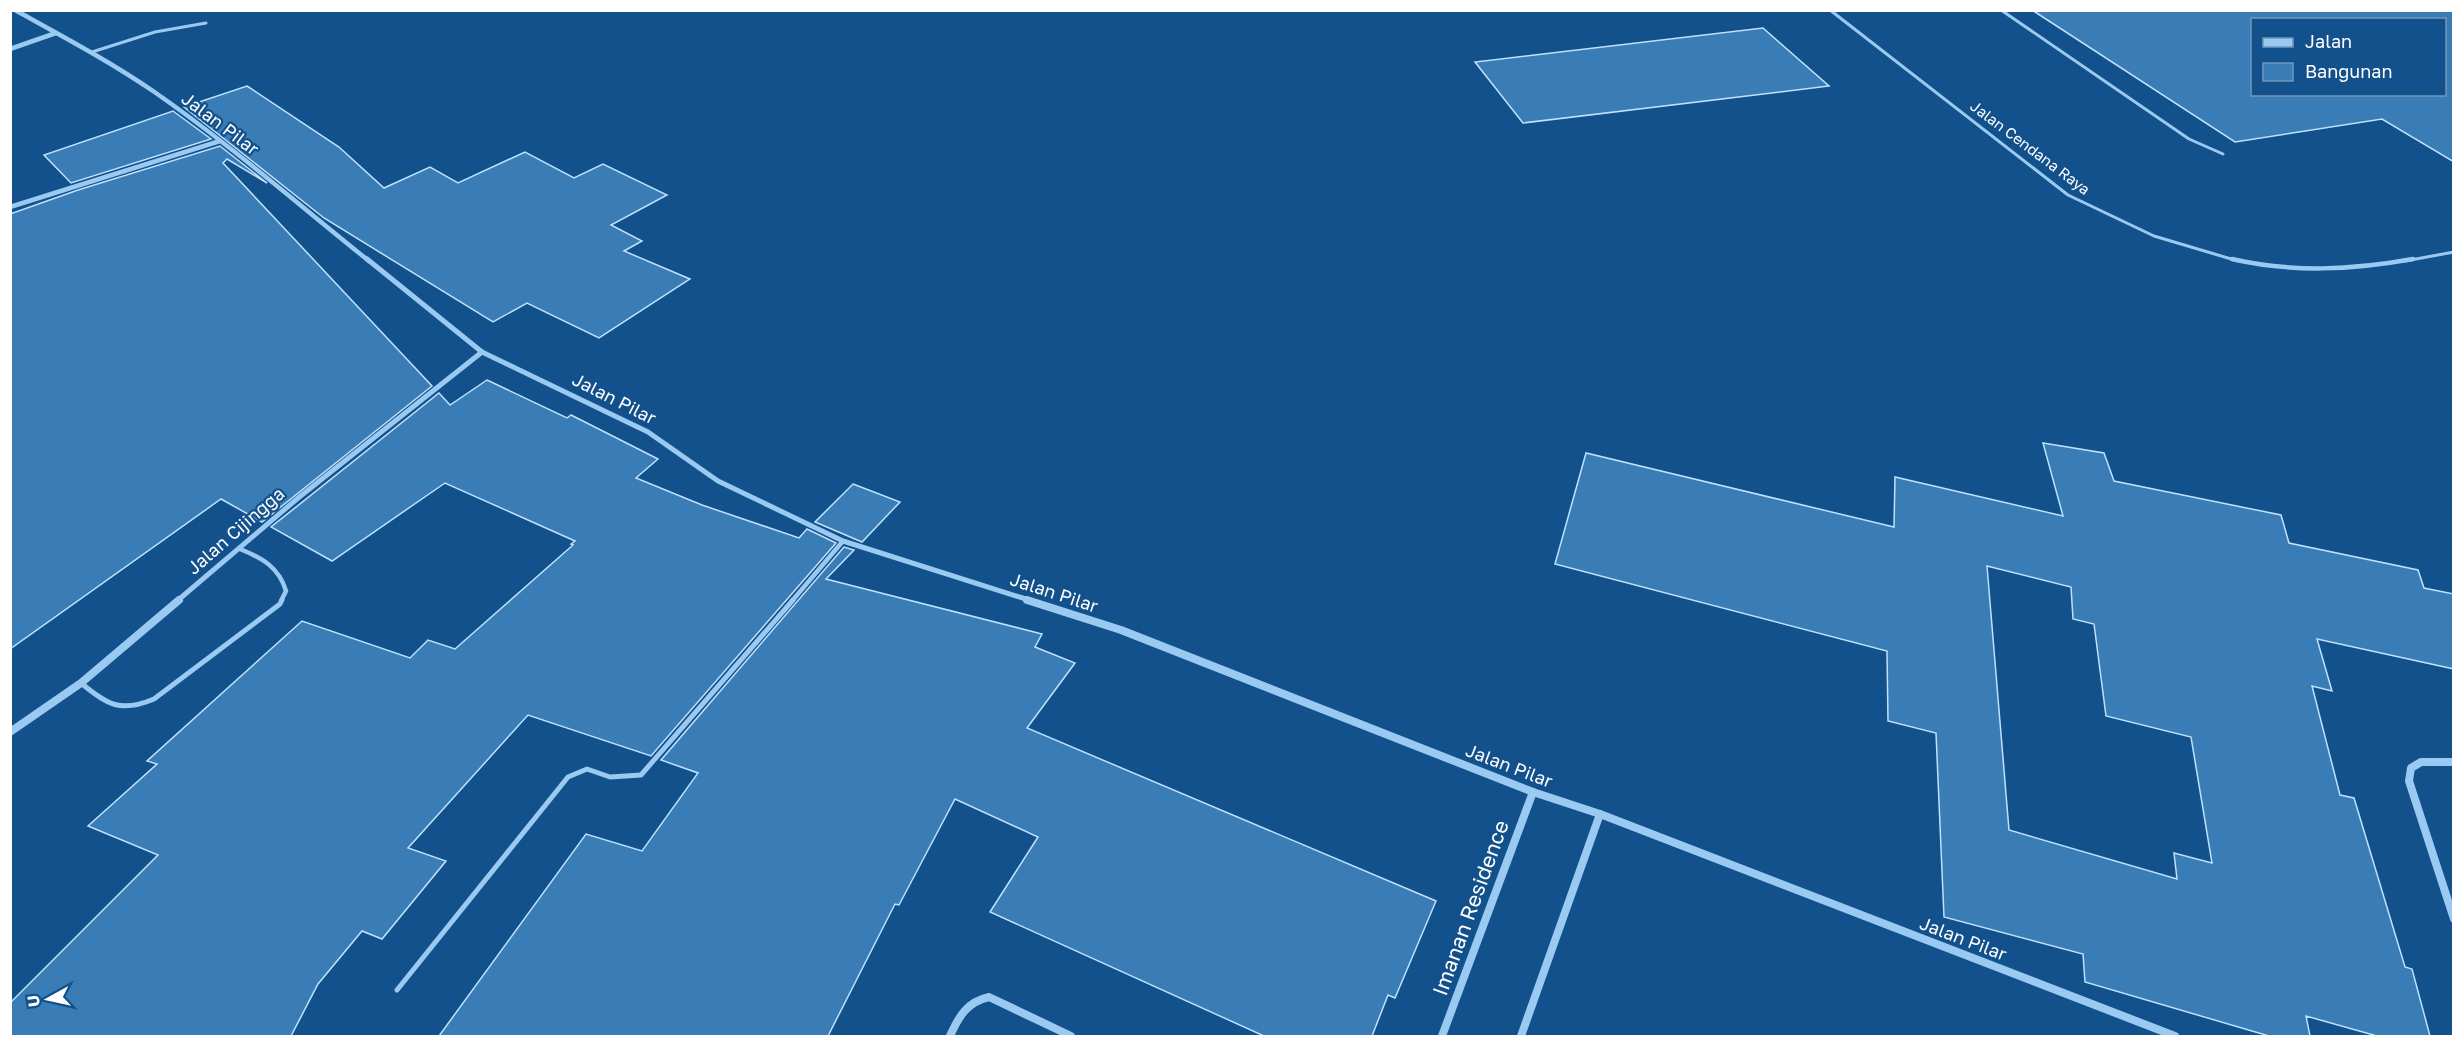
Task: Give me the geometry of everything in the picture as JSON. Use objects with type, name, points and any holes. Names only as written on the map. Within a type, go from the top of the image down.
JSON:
[{"type":"street","name":"Jalan Pilar","points":[[15,10],[92,52],[153,91],[220,141],[482,352],[648,432],[718,481],[843,541],[1121,630],[1533,792],[1600,814],[2175,1036]]},
{"type":"street","points":[[10,50],[56,33]]},
{"type":"street","points":[[10,207],[220,141]]},
{"type":"street","name":"Jalan Cijingga","points":[[10,732],[81,683],[297,498],[482,352]]},
{"type":"street","points":[[2454,762],[2421,762],[2411,768],[2409,781],[2454,919]]},
{"type":"street","name":"Imanan Residence","points":[[1442,1036],[1533,792]]},
{"type":"street","points":[[1521,1036],[1600,814]]},
{"type":"street","points":[[950,1036],[960,1014],[967,1005],[977,999],[989,998],[1071,1036]]},
{"type":"lane","name":"Jalan Cendana Raya","points":[[1830,10],[2068,195],[2109,218],[2151,237],[2207,255],[2309,270],[2363,267],[2454,252]]},
{"type":"lane","points":[[2001,10],[2189,139],[2223,154]]},
{"type":"lane","points":[[92,52],[155,32],[206,23]]},
{"type":"lane","points":[[397,990],[568,777],[587,769],[610,777],[641,775],[673,741],[843,541]]},
{"type":"lane","points":[[81,683],[106,704],[130,706],[143,704],[154,699],[280,604],[286,591],[279,570],[268,561],[240,549]]},
{"type":"building","points":[[2032,10],[2454,10],[2454,162],[2382,119],[2235,142]]},
{"type":"building","points":[[1763,28],[1829,86],[1523,123],[1475,62]]},
{"type":"building","points":[[247,86],[339,147],[384,188],[430,167],[458,183],[525,152],[574,178],[603,164],[667,195],[611,225],[642,241],[624,251],[690,279],[599,338],[527,303],[493,322],[324,218],[184,107]]},
{"type":"building","points":[[173,111],[211,139],[71,183],[44,155]]},
{"type":"building","points":[[220,146],[267,183],[227,159],[223,163],[432,386],[262,522],[221,499],[10,649],[10,214],[78,190]]},
{"type":"building","points":[[487,380],[567,418],[571,415],[658,459],[636,478],[702,505],[799,538],[807,529],[836,543],[651,756],[528,715],[408,848],[446,861],[382,939],[362,931],[318,984],[291,1036],[10,1036],[10,1003],[158,855],[88,826],[157,764],[147,761],[302,621],[410,658],[428,640],[455,649],[573,545],[571,544],[575,541],[445,483],[332,561],[271,527],[439,393],[450,405]]},
{"type":"building","points":[[2043,443],[2104,453],[2114,481],[2281,515],[2289,543],[2418,570],[2424,588],[2454,594],[2454,669],[2317,639],[2332,691],[2312,686],[2340,795],[2354,798],[2405,967],[2412,969],[2430,1036],[2377,1036],[2306,1016],[2310,1036],[2269,1036],[2085,982],[2083,954],[1944,917],[1936,733],[1888,721],[1887,651],[1555,564],[1586,453],[1894,527],[1895,477],[2063,516]],"holes":[[[1987,566],[2071,587],[2073,619],[2094,624],[2106,716],[2191,737],[2212,863],[2174,853],[2177,879],[2009,830]]]},
{"type":"building","points":[[853,484],[900,502],[862,542],[815,522]]},
{"type":"building","points":[[844,547],[854,550],[826,579],[1042,634],[1035,647],[1075,663],[1027,728],[1436,901],[1395,998],[1388,995],[1372,1036],[1264,1036],[990,912],[1038,837],[955,799],[899,905],[895,904],[828,1036],[439,1036],[586,834],[642,851],[698,773],[661,760]]}]
